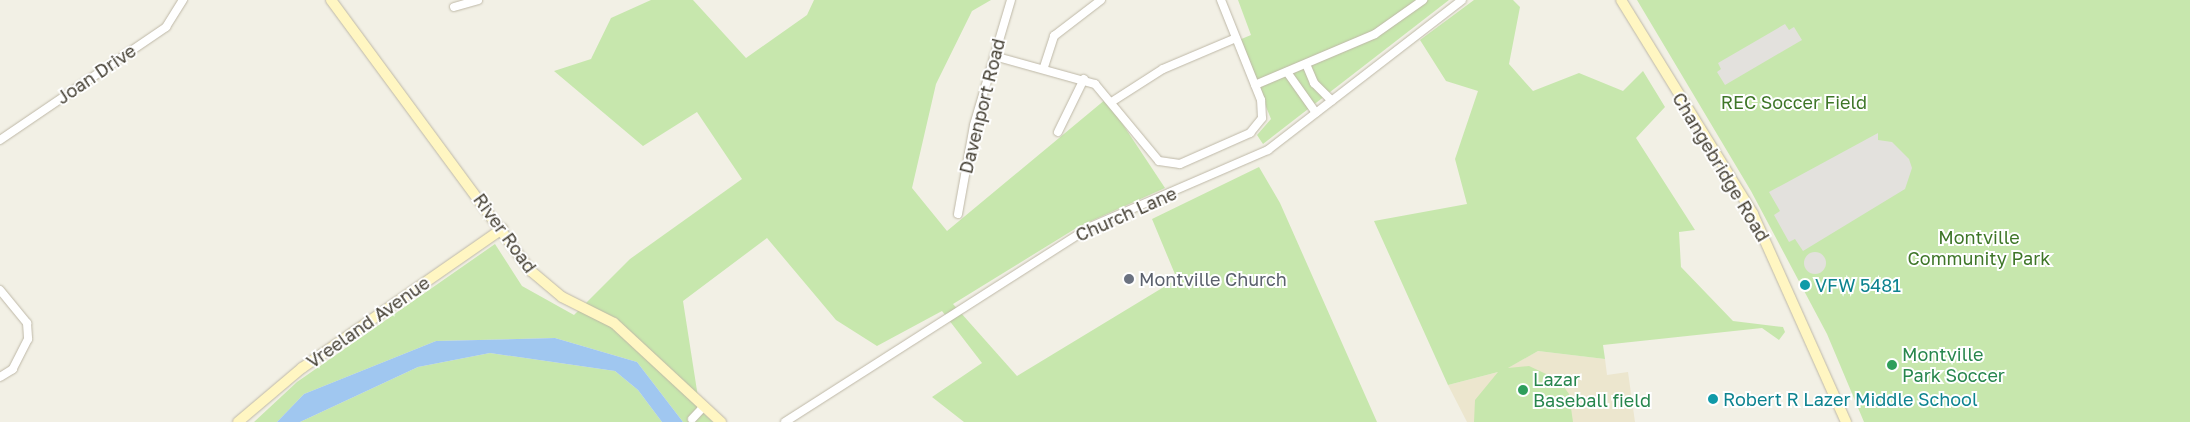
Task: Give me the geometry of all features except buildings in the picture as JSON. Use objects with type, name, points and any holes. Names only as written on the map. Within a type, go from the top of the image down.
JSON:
[{"type":"street","name":"Joan Drive","points":[[0,140],[166,27],[183,0]]},
{"type":"street","name":"River Road","points":[[331,0],[502,229],[546,284],[614,323],[721,422]]},
{"type":"street","points":[[454,7],[478,0]]},
{"type":"street","name":"Davenport Road","points":[[958,214],[974,125],[1011,0]]},
{"type":"street","points":[[1044,67],[1054,36],[1101,0]]},
{"type":"street","points":[[994,56],[1044,67],[1084,79],[1113,101],[1155,157],[1169,166],[1250,133],[1262,118],[1255,85],[1221,0]]},
{"type":"street","points":[[1255,85],[1375,34],[1423,0]]},
{"type":"street","name":"Church Lane","points":[[785,422],[1066,240],[1246,162],[1332,101],[1462,0]]},
{"type":"street","name":"Changebridge Road","points":[[1621,0],[1753,214],[1846,422]]},
{"type":"street","points":[[1113,101],[1163,69],[1236,38]]},
{"type":"street","points":[[1306,64],[1314,83],[1332,101]]},
{"type":"street","points":[[1287,72],[1316,113]]},
{"type":"street","points":[[1058,132],[1084,79]]},
{"type":"street","name":"Vreeland Avenue","points":[[238,422],[302,368],[502,229]]},
{"type":"street","points":[[0,290],[27,323],[28,339],[13,369],[0,377]]},
{"type":"street","points":[[692,419],[704,406]]},
{"type":"shaded area","points":[[1785,24],[1789,30],[1794,27],[1802,40],[1725,85],[1717,72],[1721,69],[1718,63]]},
{"type":"shaded area","points":[[1878,133],[1878,140],[1892,142],[1909,159],[1912,168],[1905,189],[1803,251],[1795,239],[1789,242],[1774,215],[1780,211],[1769,192]]},
{"type":"shaded area","points":[[1811,252],[1819,252],[1826,259],[1826,267],[1819,274],[1811,274],[1804,267],[1804,259]]},
{"type":"shaded area","points":[[1538,351],[1605,359],[1607,375],[1628,372],[1635,422],[1467,422],[1448,385],[1502,371]]},
{"type":"green space","points":[[651,0],[693,0],[746,58],[807,15],[814,0],[991,0],[972,11],[936,84],[912,188],[947,231],[1106,99],[1165,188],[1078,227],[953,304],[1017,376],[1177,279],[1152,219],[1259,167],[1280,203],[1377,422],[964,422],[932,397],[982,363],[942,311],[877,346],[836,320],[767,238],[683,301],[700,410],[713,422],[683,422],[637,362],[555,338],[436,341],[304,394],[277,422],[254,422],[297,382],[495,244],[522,286],[574,315],[630,259],[742,179],[697,112],[643,146],[554,71],[591,59],[611,18]]},
{"type":"green space","points":[[1238,0],[1449,0],[1263,144],[1257,135],[1271,119],[1239,40],[1251,35]]},
{"type":"green space","points":[[1474,0],[1513,0],[1520,7],[1509,64],[1533,91],[1579,73],[1623,91],[1643,71],[1665,107],[1636,138],[1695,230],[1679,232],[1681,267],[1733,321],[1783,327],[1785,332],[1779,340],[1762,328],[1603,345],[1605,359],[1538,351],[1508,368],[1529,366],[1559,380],[1569,394],[1573,422],[1474,422],[1475,400],[1498,372],[1448,385],[1374,221],[1467,204],[1455,159],[1478,91],[1446,81],[1420,40]]},
{"type":"green space","name":"Montville Community Park","points":[[1637,0],[2190,0],[2190,422],[1864,422],[1827,334],[1751,191]]},
{"type":"green space","points":[[490,353],[615,371],[638,390],[662,422],[300,422],[418,367]]},
{"type":"water","points":[[555,338],[637,362],[683,422],[662,422],[638,390],[615,371],[490,353],[418,367],[300,422],[277,422],[304,394],[436,341]]},
{"type":"place","name":"Montville Church","points":[[1129,279]]},
{"type":"place","name":"VFW 5481","points":[[1805,285]]},
{"type":"place","name":"Montville Park Soccer","points":[[1892,365]]},
{"type":"place","name":"Lazar Baseball field","points":[[1523,390]]},
{"type":"place","name":"Robert R Lazer Middle School","points":[[1713,399]]},
{"type":"park label","name":"REC Soccer Field","points":[[1794,102]]}]
